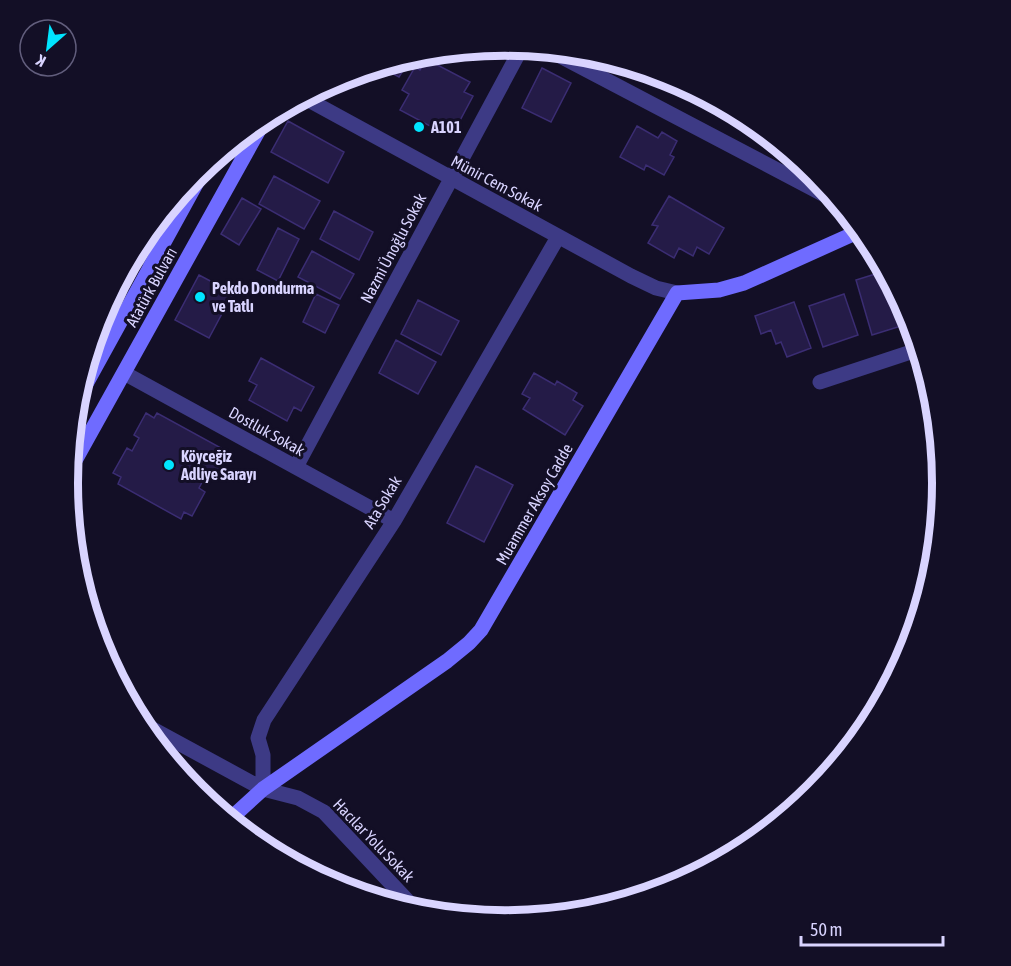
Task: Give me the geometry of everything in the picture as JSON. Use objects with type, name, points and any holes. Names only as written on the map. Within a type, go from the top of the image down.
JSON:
[{"type":"street","name":"Nazmi Ünoğlu Sokak","points":[[296,467],[517,56]]},
{"type":"street","points":[[569,60],[818,191]]},
{"type":"street","name":"Münir Cem Sokak","points":[[312,102],[630,276],[656,288],[676,293]]},
{"type":"street","name":"Atatürk Bulvarı","points":[[79,454],[255,137]]},
{"type":"street","name":"Atatürk Bulvarı","points":[[94,370],[190,195]]},
{"type":"street","points":[[676,293],[719,290],[744,283],[853,234]]},
{"type":"street","name":"Ata Sokak","points":[[263,789],[263,755],[258,738],[264,720],[394,521],[558,237]]},
{"type":"street","points":[[143,256],[153,261]]},
{"type":"street","name":"Muammer Aksoy Cadde","points":[[236,814],[263,789],[447,661],[482,630],[676,293]]},
{"type":"street","points":[[820,382],[912,352]]},
{"type":"street","name":"Dostluk Sokak","points":[[124,373],[394,521]]},
{"type":"street","name":"Hacılar Yolu Sokak","points":[[158,732],[263,789],[298,798],[324,812],[405,898]]},
{"type":"building","points":[[432,62],[470,82],[464,92],[473,96],[457,126],[451,123],[445,134],[400,110],[409,94],[402,90],[415,67],[420,70],[423,64]]},
{"type":"building","points":[[405,68],[399,77],[389,72]]},
{"type":"building","points":[[542,68],[571,83],[551,122],[522,108]]},
{"type":"building","points":[[288,121],[344,152],[328,183],[271,152]]},
{"type":"building","points":[[637,126],[658,138],[662,132],[677,141],[670,155],[674,157],[664,175],[646,165],[644,170],[620,157]]},
{"type":"building","points":[[274,176],[320,201],[304,229],[259,204]]},
{"type":"building","points":[[669,196],[724,228],[709,254],[697,247],[693,256],[679,248],[674,258],[648,243],[658,226],[652,225]]},
{"type":"building","points":[[242,198],[261,209],[239,245],[221,234]]},
{"type":"building","points":[[334,211],[373,232],[359,260],[320,239]]},
{"type":"building","points":[[278,228],[299,239],[278,281],[257,270]]},
{"type":"building","points":[[312,251],[354,274],[340,299],[298,277]]},
{"type":"building","points":[[878,273],[897,312],[901,326],[872,335],[856,280]]},
{"type":"building","points":[[199,275],[233,293],[209,338],[175,320]]},
{"type":"building","points":[[316,294],[339,305],[325,333],[303,322]]},
{"type":"building","points":[[844,294],[858,335],[823,347],[809,306]]},
{"type":"building","points":[[418,300],[459,321],[441,355],[401,334]]},
{"type":"building","points":[[794,302],[811,348],[787,357],[781,342],[776,344],[771,330],[761,334],[755,316]]},
{"type":"building","points":[[396,340],[436,362],[418,394],[379,373]]},
{"type":"building","points":[[261,358],[314,387],[301,411],[294,407],[287,421],[249,400],[257,385],[249,381]]},
{"type":"building","points":[[534,373],[555,385],[557,381],[577,393],[573,400],[583,406],[565,435],[523,409],[530,398],[522,394]]},
{"type":"building","name":"Köyceğiz Adliye Sarayı","points":[[146,413],[154,418],[157,413],[221,448],[218,454],[225,457],[213,479],[206,475],[199,488],[205,492],[192,516],[184,512],[181,519],[118,484],[121,477],[113,473],[127,448],[132,451],[139,438],[134,435]]},
{"type":"building","points":[[476,466],[513,485],[484,542],[447,523]]},
{"type":"place","name":"A101","points":[[419,127]]},
{"type":"place","name":"Pekdo Dondurma ve Tatlı","points":[[200,297]]},
{"type":"place","name":"Köyceğiz Adliye Sarayı","points":[[169,465]]}]
